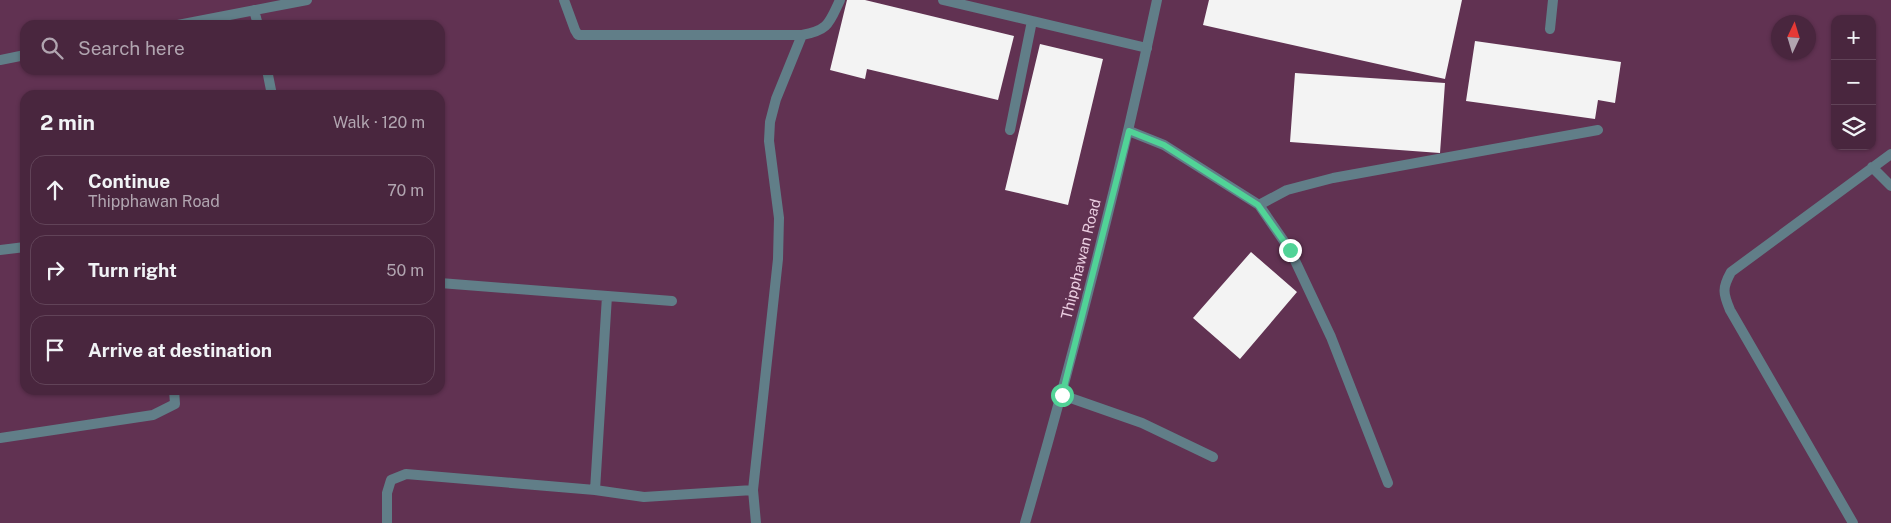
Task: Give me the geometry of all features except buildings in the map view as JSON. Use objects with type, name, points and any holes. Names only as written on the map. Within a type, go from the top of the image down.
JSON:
[{"type":"street","points":[[203,20],[302,0]]},
{"type":"street","points":[[564,0],[575,30],[578,35],[584,36],[802,35],[822,30],[829,22],[840,0]]},
{"type":"street","points":[[943,0],[1147,48]]},
{"type":"street","name":"Thipphawan Road","points":[[1025,523],[1062,395],[1129,131],[1157,0]]},
{"type":"street","points":[[1550,29],[1553,0]]},
{"type":"street","points":[[254,10],[257,20]]},
{"type":"street","points":[[1010,130],[1032,21]]},
{"type":"street","points":[[756,523],[753,490],[778,259],[779,218],[769,141],[770,122],[776,99],[802,35]]},
{"type":"street","points":[[0,60],[20,56]]},
{"type":"street","points":[[268,75],[271,90]]},
{"type":"street","points":[[1258,205],[1287,190],[1333,178],[1598,130]]},
{"type":"street","points":[[1129,131],[1164,145],[1258,205],[1290,250],[1331,337],[1388,483]]},
{"type":"street","points":[[1853,523],[1730,310],[1724,296],[1724,285],[1731,272],[1891,154]]},
{"type":"street","points":[[1872,167],[1891,186]]},
{"type":"street","points":[[0,250],[20,247]]},
{"type":"street","points":[[445,284],[672,301]]},
{"type":"street","points":[[595,490],[607,296]]},
{"type":"street","points":[[0,438],[153,415],[175,404],[174,395]]},
{"type":"street","points":[[1062,395],[1142,423],[1213,457]]},
{"type":"street","points":[[388,523],[390,480],[406,474],[595,490],[644,497],[753,490]]},
{"type":"route","points":[[1062,395],[1129,131],[1164,145],[1258,205],[1290,250]]}]
